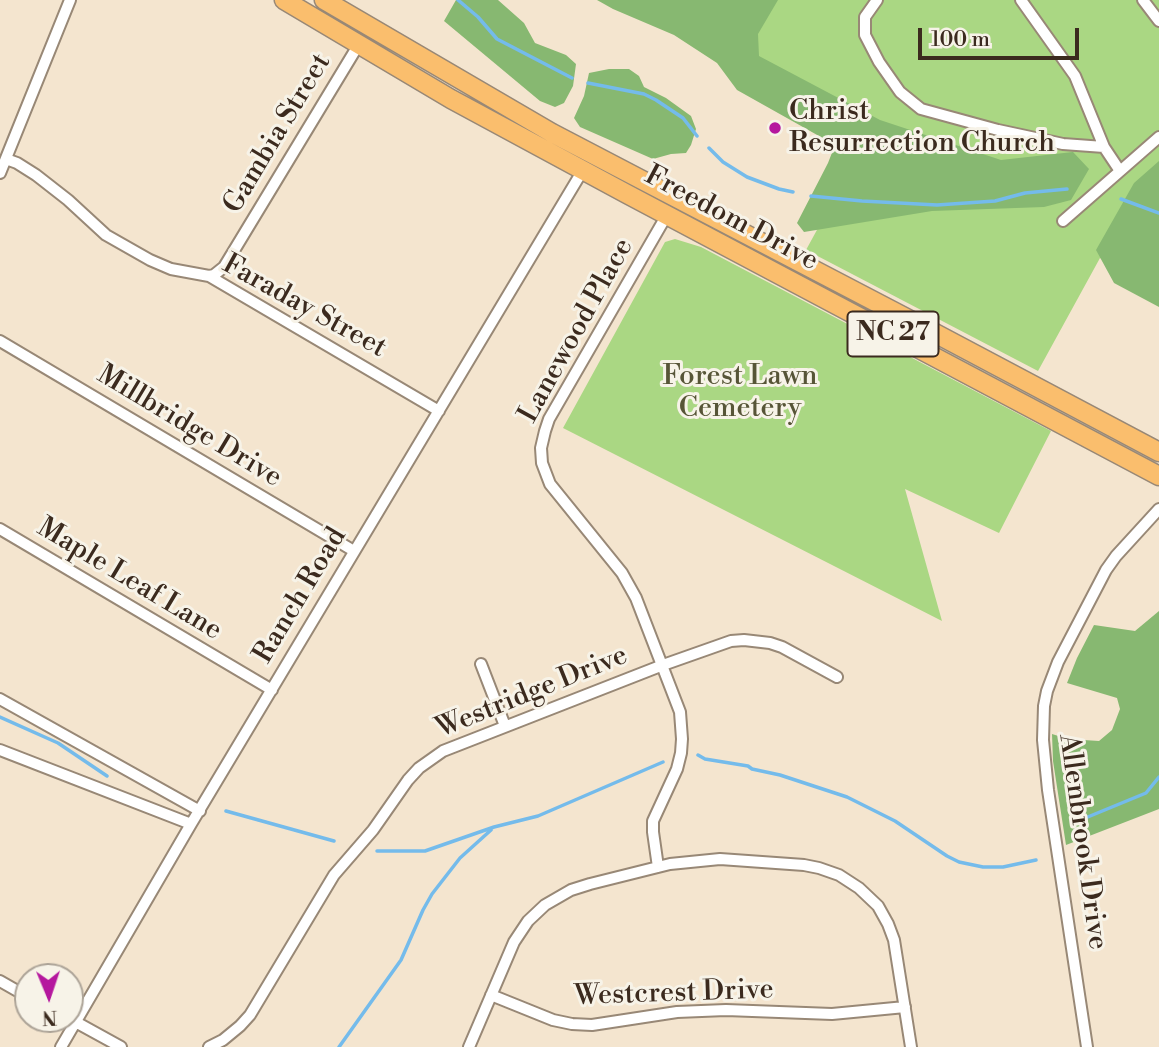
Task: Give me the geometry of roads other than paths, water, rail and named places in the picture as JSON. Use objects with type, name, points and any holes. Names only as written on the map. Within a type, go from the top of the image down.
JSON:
[{"type":"main road","name":"Freedom Drive","points":[[284,0],[452,99],[1159,476]]},
{"type":"main road","name":"Freedom Drive","points":[[324,0],[544,128],[1159,453]]},
{"type":"main road","points":[[876,325],[924,337],[993,374],[1007,371]]},
{"type":"street","points":[[0,173],[70,0]]},
{"type":"street","points":[[877,0],[865,18],[864,35],[900,92],[921,109],[1063,144],[1104,147]]},
{"type":"street","points":[[1021,0],[1075,76],[1104,147],[1120,171]]},
{"type":"street","points":[[1143,0],[1159,21]]},
{"type":"street","name":"Gambia Street","points":[[209,276],[224,267],[359,44]]},
{"type":"street","points":[[1063,221],[1159,137]]},
{"type":"street","name":"Faraday Street","points":[[6,159],[18,163],[36,175],[106,235],[171,269],[209,276],[439,411]]},
{"type":"street","name":"Ranch Road","points":[[84,1001],[583,170]]},
{"type":"street","name":"Lanewood Place","points":[[658,867],[653,821],[677,769],[682,739],[680,712],[640,606],[626,580],[605,551],[550,484],[542,463],[541,448],[550,419],[677,198]]},
{"type":"street","name":"Millbridge Drive","points":[[0,341],[354,551]]},
{"type":"street","name":"Allenbrook Drive","points":[[1087,1047],[1048,790],[1043,740],[1044,706],[1058,662],[1106,570],[1159,509]]},
{"type":"street","name":"Maple Leaf Lane","points":[[0,529],[272,690]]},
{"type":"street","name":"Westridge Drive","points":[[209,1047],[223,1040],[250,1015],[334,875],[373,830],[408,780],[419,768],[443,751],[663,665],[732,641],[770,643],[782,647],[837,677]]},
{"type":"street","points":[[481,664],[505,726]]},
{"type":"street","points":[[0,699],[200,811]]},
{"type":"street","points":[[0,750],[191,824]]},
{"type":"street","points":[[469,1047],[514,942],[528,921],[545,905],[571,890],[658,867],[698,860],[739,860],[819,868],[849,880],[859,888],[877,906],[888,924],[897,952],[911,1047]]},
{"type":"street","name":"Westcrest Drive","points":[[491,995],[553,1020],[592,1025],[677,1012],[726,1010],[832,1014],[905,1007]]},
{"type":"street","points":[[84,1027],[121,1047]]},
{"type":"waterway","points":[[458,0],[478,17],[497,39],[572,78]]},
{"type":"waterway","points":[[588,83],[644,94],[683,118],[697,136]]},
{"type":"waterway","points":[[709,148],[723,162],[747,177],[793,192]]},
{"type":"waterway","points":[[811,196],[937,205],[995,201],[1025,193],[1067,189]]},
{"type":"waterway","points":[[1121,199],[1159,213]]},
{"type":"waterway","points":[[0,717],[58,743],[107,776]]},
{"type":"waterway","points":[[698,755],[705,759],[748,766],[780,775],[847,797],[895,821],[959,862],[983,867],[1003,867],[1036,860]]},
{"type":"waterway","points":[[377,851],[425,851],[494,827],[538,816],[663,762]]},
{"type":"waterway","points":[[1078,821],[1146,793],[1159,777]]},
{"type":"waterway","points":[[226,811],[334,841]]},
{"type":"waterway","points":[[339,1047],[401,960],[432,894],[460,858],[491,830]]},
{"type":"place","name":"Christ Resurrection Church","points":[[775,128]]},
{"type":"park label","name":"Forest Lawn Cemetery","points":[[740,393]]}]
